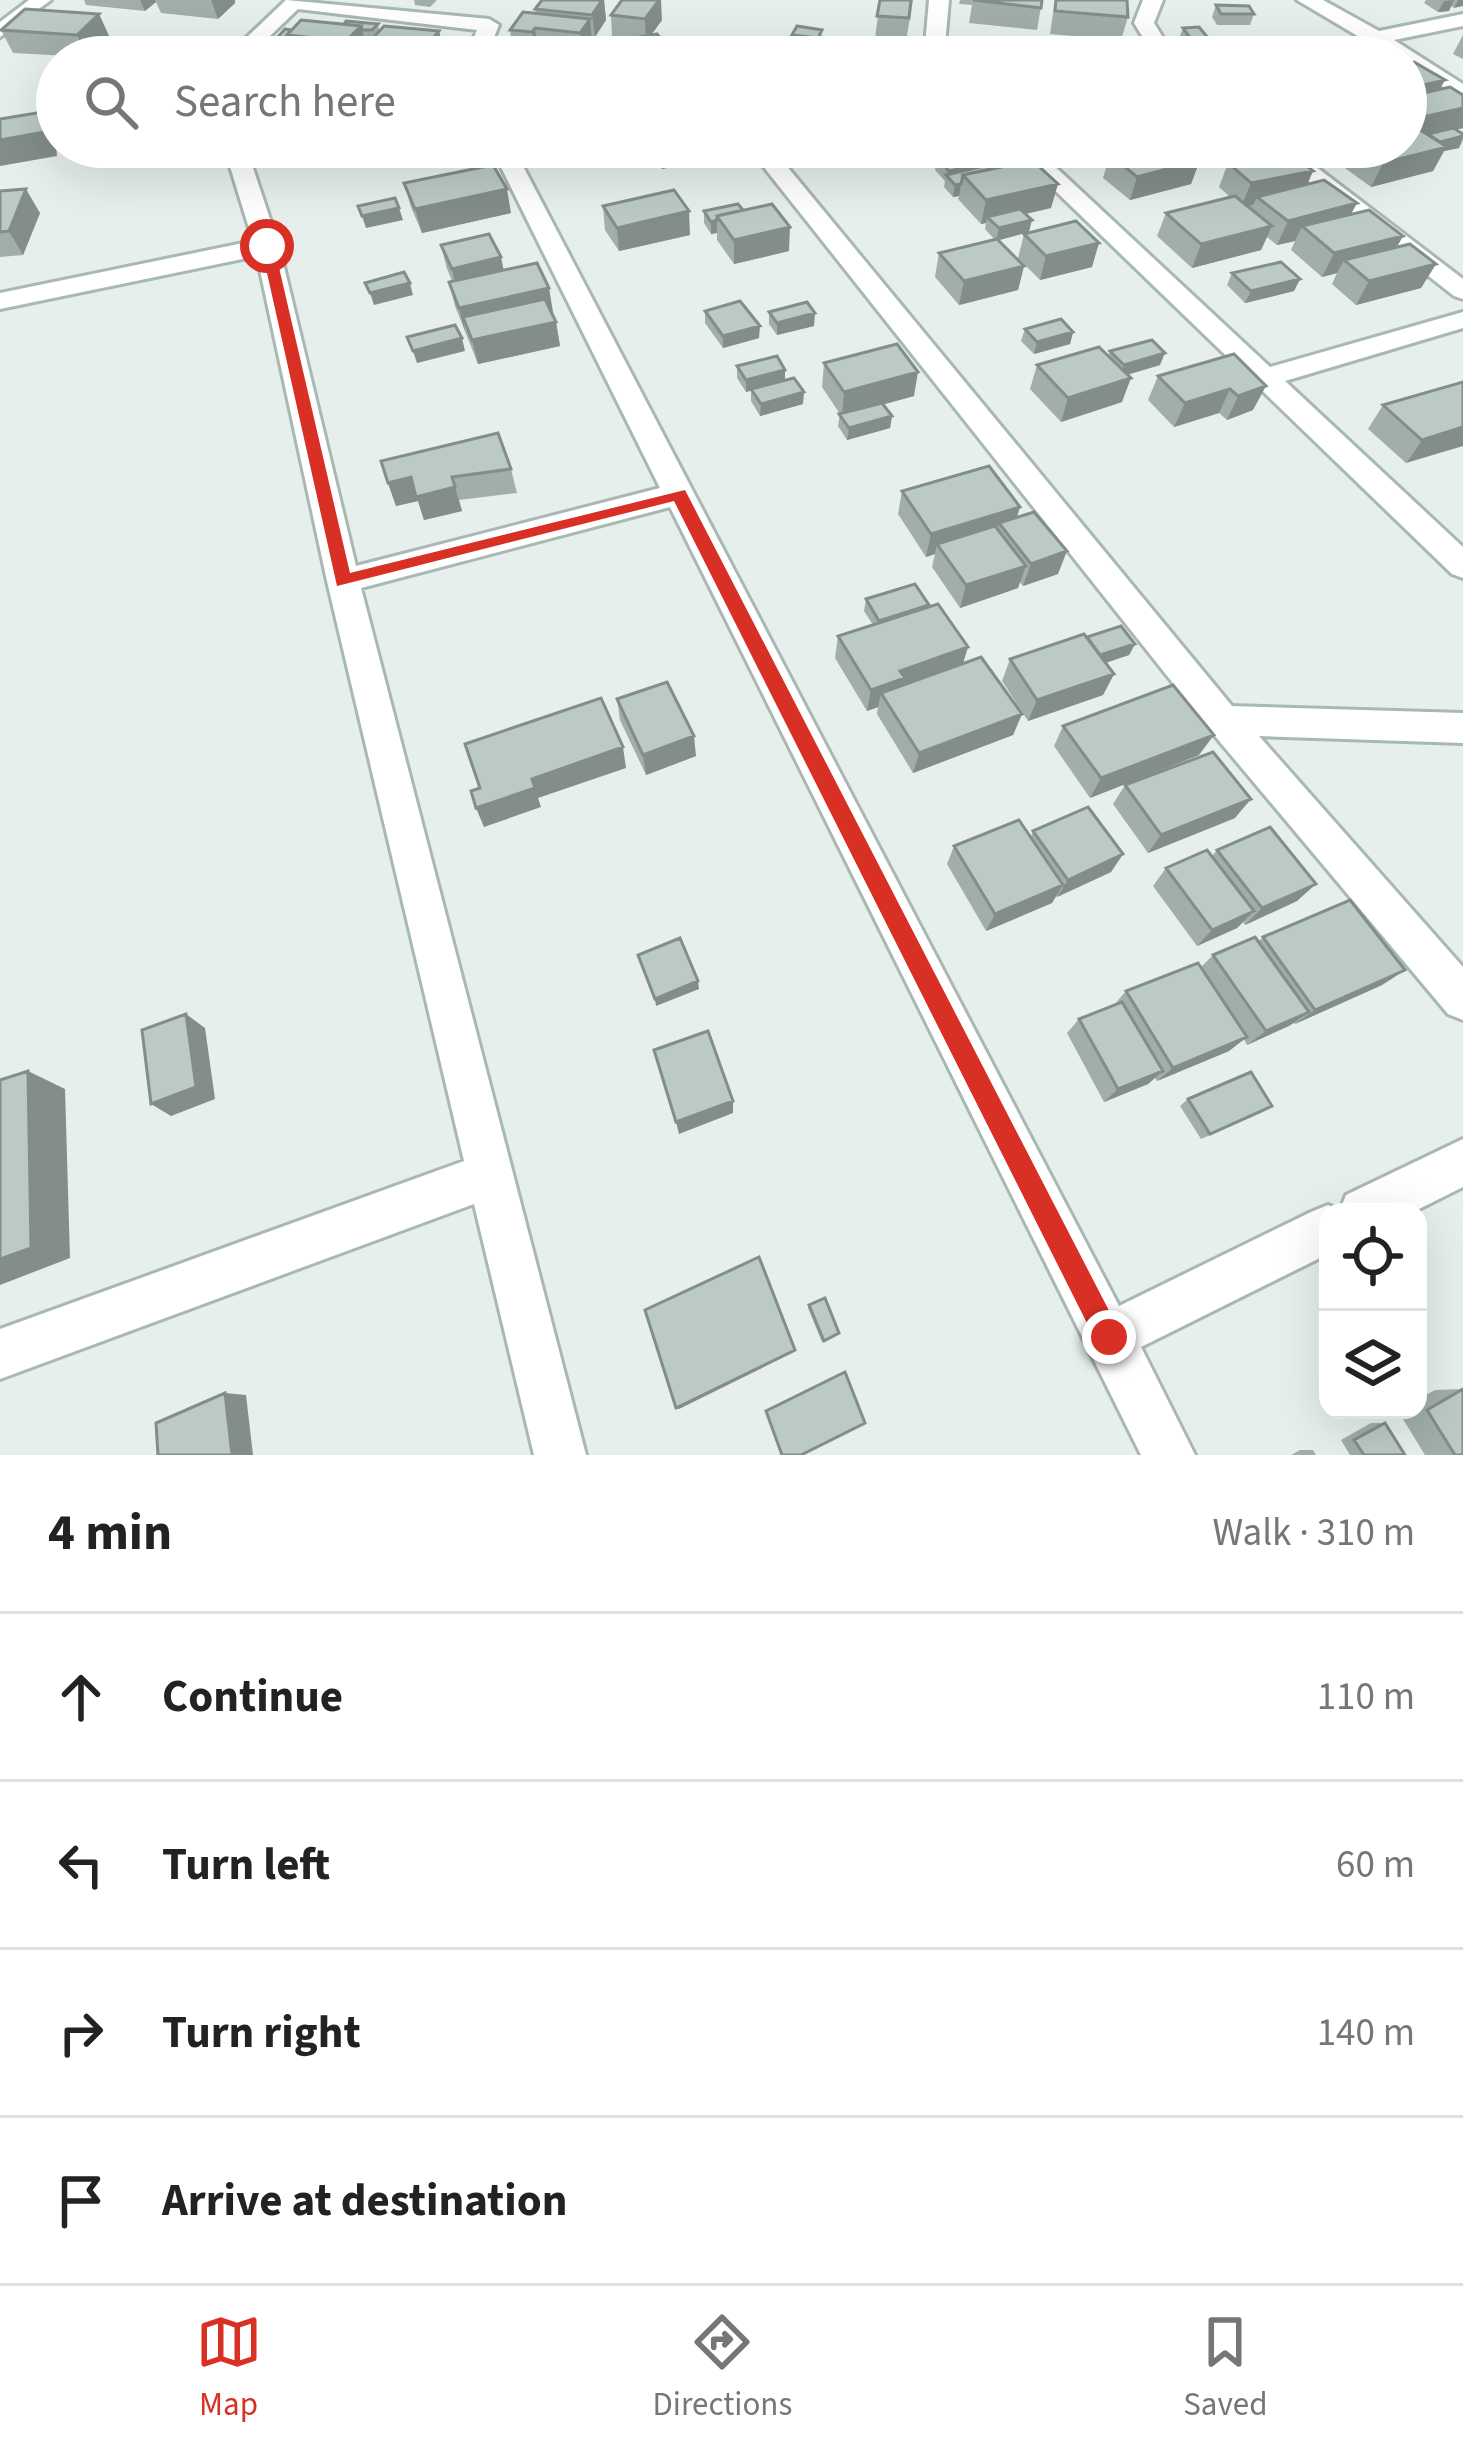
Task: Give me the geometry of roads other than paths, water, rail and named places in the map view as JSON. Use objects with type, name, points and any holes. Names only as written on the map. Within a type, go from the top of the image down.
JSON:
[{"type":"street","points":[[0,31],[41,0]]},
{"type":"street","points":[[936,36],[939,0]]},
{"type":"street","points":[[1152,36],[1144,23],[1154,0]]},
{"type":"street","points":[[1307,0],[1375,36]]},
{"type":"street","points":[[258,36],[296,1],[489,25],[485,36]]},
{"type":"street","points":[[1382,36],[1463,20]]},
{"type":"street","points":[[1427,70],[1463,93]]},
{"type":"street","points":[[243,168],[267,246],[343,581],[560,1455]]},
{"type":"street","points":[[513,168],[1169,1455]]},
{"type":"street","points":[[776,168],[1222,720],[1463,999]]},
{"type":"street","points":[[1043,168],[1463,566]]},
{"type":"street","points":[[1303,168],[1463,292]]},
{"type":"street","points":[[0,301],[267,246]]},
{"type":"street","points":[[1264,378],[1463,320]]},
{"type":"street","points":[[343,581],[679,494]]},
{"type":"street","points":[[1222,720],[1463,728]]},
{"type":"street","points":[[1381,1203],[1463,1162]]},
{"type":"street","points":[[0,1354],[492,1174]]},
{"type":"street","points":[[1109,1337],[1319,1233]]}]
